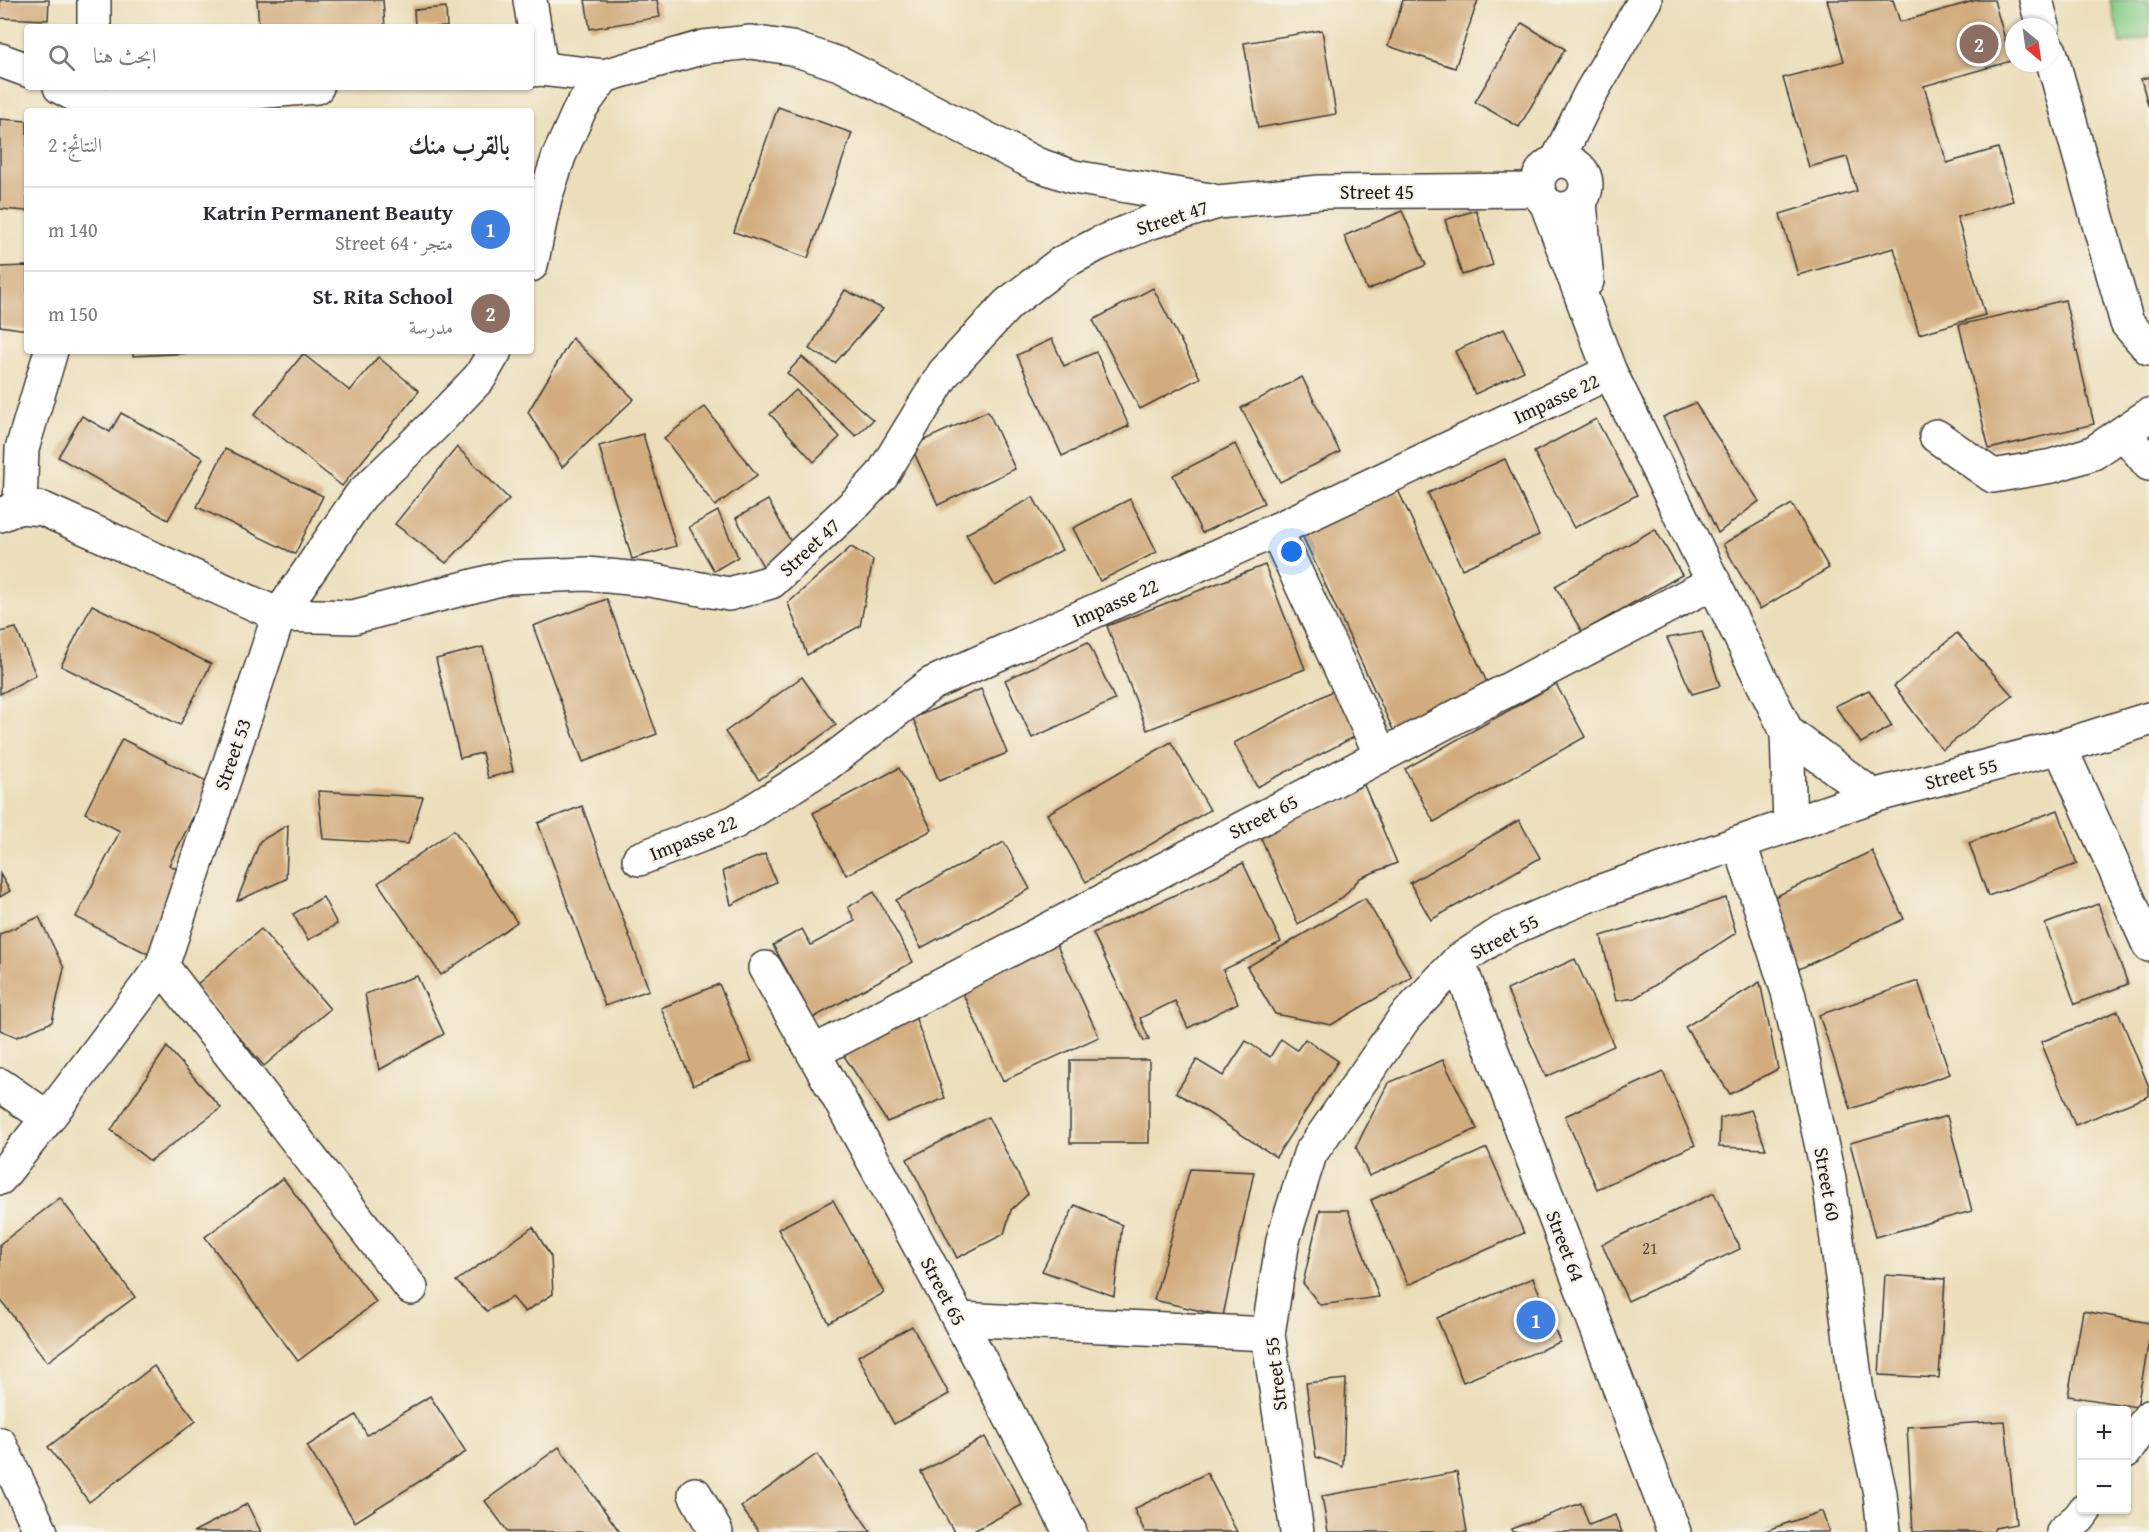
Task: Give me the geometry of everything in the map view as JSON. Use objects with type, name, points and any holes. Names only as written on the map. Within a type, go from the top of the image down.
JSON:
[{"type":"street","points":[[93,0],[94,24]]},
{"type":"street","points":[[530,0],[532,24]]},
{"type":"street","points":[[1569,166],[1590,94],[1645,0]]},
{"type":"street","points":[[2036,0],[2041,18]]},
{"type":"street","points":[[534,46],[536,69],[604,76],[704,47],[751,42],[791,48],[842,65],[1036,164],[1074,177],[1218,202]]},
{"type":"street","points":[[0,60],[24,69]]},
{"type":"street","points":[[2056,72],[2127,323],[2149,348]]},
{"type":"street","points":[[534,251],[545,198],[559,156],[580,109],[604,76]]},
{"type":"street","points":[[67,90],[94,101],[269,90]]},
{"type":"street","points":[[1569,166],[1542,171],[1538,178],[1543,198],[1610,372],[1788,732],[1790,825]]},
{"type":"street","points":[[1543,198],[1556,209],[1565,210],[1580,202],[1587,186],[1569,166]]},
{"type":"street","name":"Street 45","points":[[1218,202],[1320,192],[1543,198]]},
{"type":"street","name":"Street 47","points":[[279,615],[353,617],[508,577],[587,574],[650,580],[729,594],[771,582],[882,475],[944,373],[1008,304],[1060,264],[1098,244],[1148,223],[1218,202]]},
{"type":"street","points":[[1580,202],[1590,325]]},
{"type":"street","points":[[50,354],[22,449],[10,511],[43,509],[279,615]]},
{"type":"street","name":"Street 53","points":[[0,1178],[162,966],[279,615],[361,495],[480,377],[493,354]]},
{"type":"street","name":"Impasse 22","points":[[639,859],[735,822],[827,764],[931,684],[1276,530],[1610,372]]},
{"type":"street","points":[[1936,436],[1994,476],[2052,466],[2093,453],[2137,424],[2149,464]]},
{"type":"street","points":[[1276,530],[1381,755]]},
{"type":"street","name":"Street 65","points":[[814,1052],[1714,582]]},
{"type":"street","name":"Street 55","points":[[1297,1532],[1268,1334],[1284,1240],[1310,1154],[1405,1017],[1458,961],[1502,933],[1587,896],[1873,796],[2060,747],[2149,719]]},
{"type":"street","points":[[1788,732],[1873,796]]},
{"type":"street","points":[[2060,747],[2149,945]]},
{"type":"street","name":"Street 60","points":[[1740,844],[1788,992],[1829,1179],[1857,1392],[1880,1493],[1884,1532]]},
{"type":"street","name":"Street 64","points":[[1458,961],[1674,1532]]},
{"type":"street","points":[[162,966],[411,1288]]},
{"type":"street","name":"Street 65","points":[[765,968],[814,1052],[960,1319],[1070,1532]]},
{"type":"street","points":[[0,1085],[48,1118]]},
{"type":"street","points":[[960,1319],[1268,1334]]},
{"type":"street","points":[[2131,1445],[2149,1417]]},
{"type":"street","points":[[0,1444],[41,1532]]},
{"type":"street","points":[[695,1494],[716,1532]]},
{"type":"street","points":[[2063,1532],[2082,1514]]},
{"type":"green space","points":[[2110,0],[2149,0],[2149,37],[2121,44]]},
{"type":"building","points":[[0,0],[49,0],[48,20],[0,18]]},
{"type":"building","points":[[257,0],[383,0],[385,24],[259,24]]},
{"type":"building","points":[[585,0],[657,0],[660,17],[590,29]]},
{"type":"building","points":[[1403,0],[1478,0],[1455,68],[1388,46]]},
{"type":"building","points":[[1827,0],[1893,0],[1900,22],[1977,0],[1994,0],[2005,39],[2005,63],[1924,86],[1947,163],[1998,148],[2013,201],[1957,217],[1985,315],[1919,334],[1894,248],[1798,275],[1780,214],[1857,191],[1847,157],[1809,167],[1783,78],[1844,61]]},
{"type":"building","points":[[446,7],[447,24],[415,24],[414,10]]},
{"type":"building","points":[[1522,23],[1565,49],[1519,127],[1475,102]]},
{"type":"building","points":[[1322,30],[1336,114],[1258,128],[1244,43]]},
{"type":"building","points":[[2149,77],[2149,104],[2148,105],[2141,79]]},
{"type":"building","points":[[778,107],[852,133],[808,258],[734,232]]},
{"type":"building","points":[[0,119],[24,121],[24,211],[0,209]]},
{"type":"building","points":[[1476,210],[1493,265],[1462,275],[1445,220]]},
{"type":"building","points":[[1402,211],[1426,265],[1367,290],[1344,236]]},
{"type":"building","points":[[24,266],[24,330],[0,326],[0,267]]},
{"type":"building","points":[[1153,288],[1200,378],[1140,409],[1093,320]]},
{"type":"building","points":[[845,290],[883,309],[835,363],[809,349]]},
{"type":"building","points":[[2065,300],[2094,424],[1989,449],[1959,325]]},
{"type":"building","points":[[1504,329],[1524,371],[1475,394],[1455,351]]},
{"type":"building","points":[[572,338],[634,399],[562,467],[528,412]]},
{"type":"building","points":[[1052,339],[1064,366],[1096,352],[1129,426],[1062,456],[1017,355]]},
{"type":"building","points":[[133,354],[170,354],[133,356]]},
{"type":"building","points":[[303,354],[350,391],[378,357],[419,391],[342,486],[254,415]]},
{"type":"building","points":[[802,357],[873,420],[856,436],[787,373]]},
{"type":"building","points":[[1302,377],[1340,452],[1280,482],[1241,408]]},
{"type":"building","points":[[796,390],[840,437],[814,462],[770,414]]},
{"type":"building","points":[[1695,403],[1759,501],[1718,533],[1663,417]]},
{"type":"building","points":[[705,407],[757,475],[715,506],[664,438]]},
{"type":"building","points":[[988,411],[1015,469],[938,505],[911,446]]},
{"type":"building","points":[[121,413],[203,458],[168,520],[58,457],[82,416],[110,432]]},
{"type":"building","points":[[1596,419],[1637,495],[1574,528],[1534,452]]},
{"type":"building","points":[[643,434],[676,546],[632,559],[599,446]]},
{"type":"building","points":[[1235,444],[1264,503],[1202,533],[1173,475]]},
{"type":"building","points":[[457,447],[509,499],[446,563],[395,524]]},
{"type":"building","points":[[225,449],[323,496],[295,554],[197,507]]},
{"type":"building","points":[[1505,459],[1539,535],[1462,569],[1428,493]]},
{"type":"building","points":[[1398,490],[1490,689],[1395,734],[1302,535]]},
{"type":"building","points":[[1033,497],[1062,550],[995,586],[966,534]]},
{"type":"building","points":[[1130,499],[1157,552],[1100,581],[1073,528]]},
{"type":"building","points":[[768,500],[797,553],[765,570],[736,518]]},
{"type":"building","points":[[1792,504],[1829,568],[1760,609],[1723,544]]},
{"type":"building","points":[[718,511],[738,557],[714,571],[689,527]]},
{"type":"building","points":[[1655,529],[1682,575],[1582,632],[1555,586]]},
{"type":"building","points":[[851,547],[873,560],[860,626],[807,655],[788,603]]},
{"type":"building","points":[[1265,565],[1305,669],[1147,730],[1107,626]]},
{"type":"building","points":[[607,599],[657,734],[583,762],[533,626]]},
{"type":"building","points":[[92,605],[211,664],[180,725],[61,666]]},
{"type":"building","points":[[16,628],[36,675],[0,694],[0,632]]},
{"type":"building","points":[[1702,632],[1720,686],[1692,694],[1667,638]]},
{"type":"building","points":[[1957,633],[2013,696],[1942,750],[1894,686]]},
{"type":"building","points":[[1088,642],[1115,700],[1032,738],[1005,680]]},
{"type":"building","points":[[483,647],[513,771],[488,778],[482,753],[460,758],[436,659]]},
{"type":"building","points":[[802,677],[836,725],[759,780],[725,732]]},
{"type":"building","points":[[1556,684],[1585,737],[1434,822],[1405,769]]},
{"type":"building","points":[[981,689],[1007,753],[939,781],[913,718]]},
{"type":"building","points":[[1336,689],[1360,734],[1257,787],[1234,743]]},
{"type":"building","points":[[1869,690],[1892,726],[1861,743],[1835,706]]},
{"type":"building","points":[[122,739],[210,783],[169,865],[190,875],[150,955],[76,917],[120,831],[85,813]]},
{"type":"building","points":[[1171,742],[1210,810],[1086,882],[1047,814]]},
{"type":"building","points":[[899,768],[932,830],[846,875],[813,813]]},
{"type":"building","points":[[1364,785],[1397,863],[1360,878],[1343,897],[1298,924],[1258,831]]},
{"type":"building","points":[[318,791],[423,797],[408,844],[323,839]]},
{"type":"building","points":[[582,806],[649,990],[605,1006],[538,823]]},
{"type":"building","points":[[2058,810],[2077,864],[1988,896],[1969,843]]},
{"type":"building","points":[[1519,820],[1540,858],[1431,920],[1410,883]]},
{"type":"building","points":[[288,825],[286,879],[237,901],[260,841]]},
{"type":"building","points":[[454,830],[517,922],[441,975],[378,883]]},
{"type":"building","points":[[1004,842],[1030,889],[921,948],[896,900]]},
{"type":"building","points":[[1872,851],[1904,919],[1799,969],[1766,901]]},
{"type":"building","points":[[765,854],[776,882],[731,905],[723,871]]},
{"type":"building","points":[[1243,863],[1281,942],[1223,970],[1238,1003],[1188,1028],[1175,1001],[1140,1018],[1149,1039],[1144,1041],[1093,933]]},
{"type":"building","points":[[0,874],[10,891],[0,897]]},
{"type":"building","points":[[874,892],[913,962],[813,1018],[773,945],[802,929],[811,945],[855,921],[848,907]]},
{"type":"building","points":[[323,897],[337,924],[308,940],[293,914]]},
{"type":"building","points":[[1365,898],[1412,977],[1331,1025],[1275,1014],[1247,967]]},
{"type":"building","points":[[1726,898],[1736,933],[1635,998],[1616,1001],[1601,936]]},
{"type":"building","points":[[2098,904],[2128,984],[2075,1004],[2045,924]]},
{"type":"building","points":[[39,917],[64,968],[52,1022],[17,1037],[0,1030],[0,934]]},
{"type":"building","points":[[261,929],[330,1009],[264,1066],[195,986]]},
{"type":"building","points":[[1055,941],[1099,1037],[1003,1081],[959,985]]},
{"type":"building","points":[[1575,959],[1614,1046],[1546,1077],[1507,990]]},
{"type":"building","points":[[417,976],[444,1034],[379,1070],[365,994]]},
{"type":"building","points":[[1918,981],[1950,1074],[1851,1109],[1819,1015]]},
{"type":"building","points":[[1760,982],[1778,1069],[1730,1094],[1685,1027]]},
{"type":"building","points":[[719,984],[752,1061],[693,1085],[661,1008]]},
{"type":"building","points":[[2118,1011],[2149,1087],[2149,1096],[2075,1125],[2041,1042]]},
{"type":"building","points":[[914,1014],[945,1098],[887,1122],[839,1048]]},
{"type":"building","points":[[1281,1039],[1297,1050],[1305,1039],[1338,1061],[1276,1157],[1176,1092],[1197,1060],[1223,1076],[1246,1041],[1270,1057]]},
{"type":"building","points":[[167,1047],[221,1108],[150,1161],[111,1130]]},
{"type":"building","points":[[1070,1060],[1149,1060],[1149,1143],[1070,1143]]},
{"type":"building","points":[[1443,1060],[1477,1129],[1369,1176],[1356,1147],[1388,1083]]},
{"type":"building","points":[[1663,1072],[1695,1145],[1597,1189],[1565,1116]]},
{"type":"building","points":[[1751,1110],[1766,1149],[1719,1147],[1720,1118]]},
{"type":"building","points":[[1947,1116],[1972,1211],[1875,1237],[1850,1143]]},
{"type":"building","points":[[988,1117],[1028,1194],[1011,1210],[1004,1234],[957,1258],[907,1159]]},
{"type":"building","points":[[1487,1148],[1524,1233],[1408,1285],[1371,1200]]},
{"type":"building","points":[[1190,1169],[1254,1172],[1223,1316],[1154,1300]]},
{"type":"building","points":[[283,1178],[376,1302],[298,1361],[205,1237]]},
{"type":"building","points":[[1714,1193],[1740,1249],[1628,1301],[1602,1244]]},
{"type":"building","points":[[60,1198],[135,1297],[47,1362],[0,1299],[0,1244]]},
{"type":"building","points":[[833,1200],[884,1293],[829,1323],[778,1229]]},
{"type":"building","points":[[1075,1205],[1122,1225],[1114,1296],[1042,1271]]},
{"type":"building","points":[[1320,1210],[1348,1210],[1379,1297],[1320,1305],[1303,1283]]},
{"type":"building","points":[[533,1227],[551,1257],[553,1294],[525,1312],[512,1297],[487,1311],[456,1281]]},
{"type":"building","points":[[1885,1275],[1945,1279],[1939,1378],[1879,1375]]},
{"type":"building","points":[[1533,1278],[1560,1342],[1463,1382],[1437,1318]]},
{"type":"building","points":[[2083,1311],[2149,1323],[2149,1341],[2137,1407],[2068,1396]]},
{"type":"building","points":[[912,1326],[949,1394],[894,1424],[858,1356]]},
{"type":"building","points":[[154,1366],[196,1421],[89,1502],[48,1447]]},
{"type":"building","points":[[1346,1379],[1343,1467],[1316,1457],[1306,1383]]},
{"type":"building","points":[[430,1396],[466,1452],[355,1522],[307,1446],[356,1415],[367,1435]]},
{"type":"building","points":[[2005,1421],[2016,1524],[1995,1528],[1993,1532],[1913,1532],[1907,1427]]},
{"type":"building","points":[[985,1437],[1022,1505],[972,1532],[954,1532],[921,1472]]},
{"type":"building","points":[[559,1447],[618,1532],[508,1532],[485,1501]]},
{"type":"building","points":[[817,1454],[871,1532],[759,1532],[741,1507]]},
{"type":"building","points":[[1457,1472],[1467,1532],[1328,1532],[1322,1496]]},
{"type":"building","points":[[1207,1473],[1237,1532],[1145,1532],[1134,1509]]},
{"type":"building","points":[[1581,1503],[1589,1525],[1615,1515],[1622,1532],[1512,1532],[1511,1529]]},
{"type":"building","points":[[247,1504],[261,1532],[193,1532]]},
{"type":"building","points":[[1822,1511],[1829,1532],[1762,1532]]},
{"type":"place","name":"St. Rita School","points":[[1979,44]]},
{"type":"place","name":"Katrin Permanent Beauty","points":[[1536,1320]]}]
